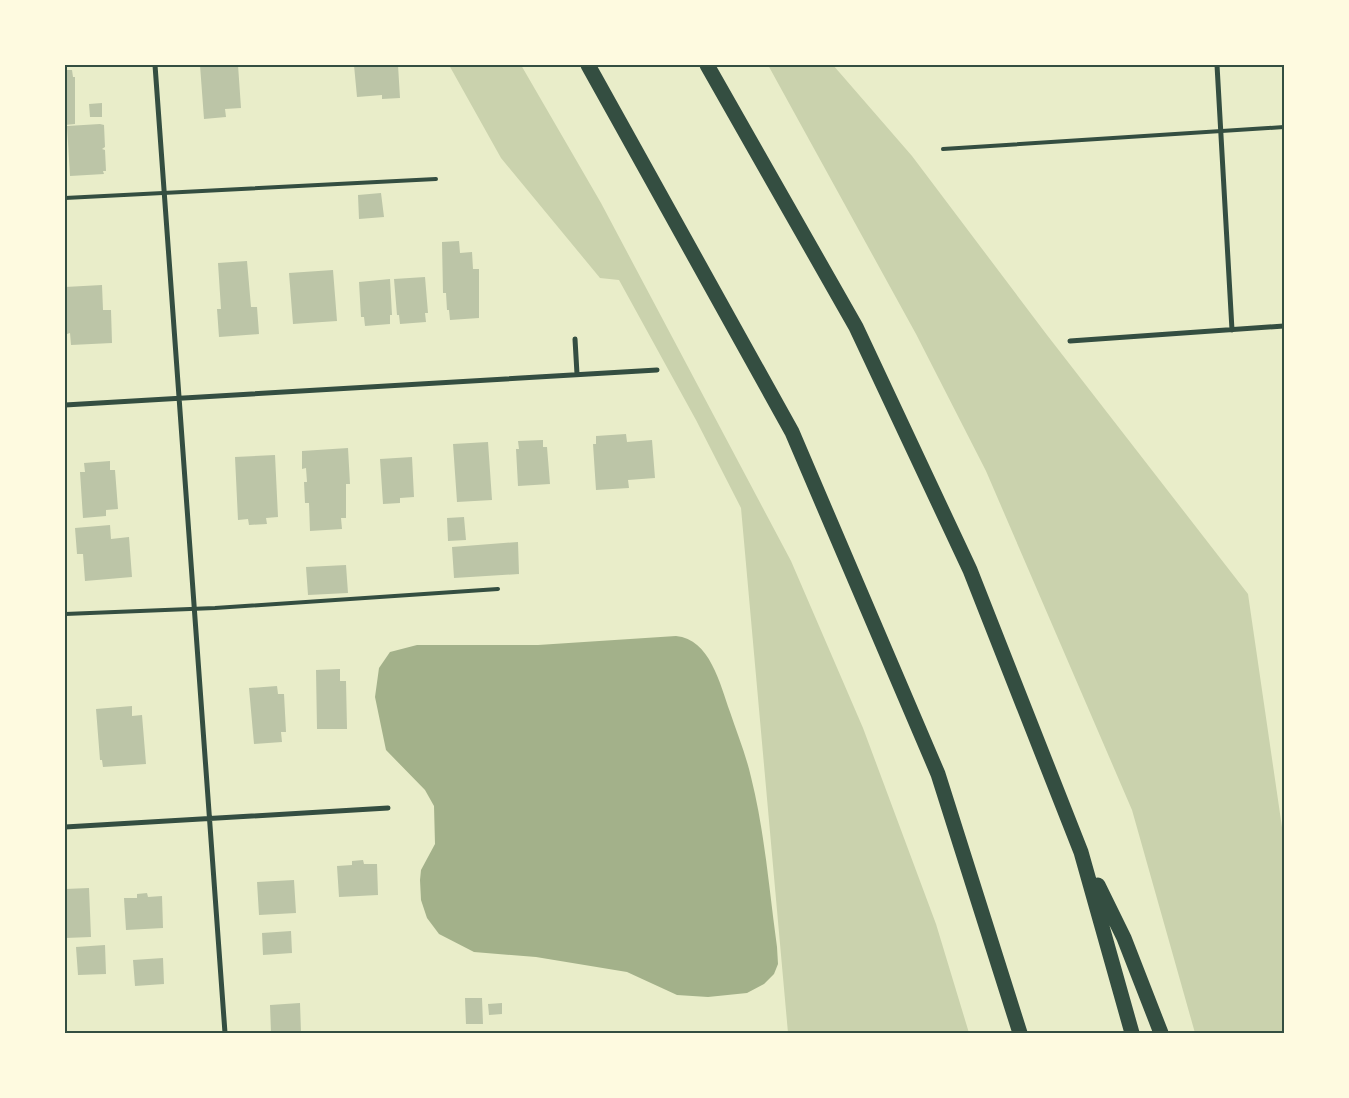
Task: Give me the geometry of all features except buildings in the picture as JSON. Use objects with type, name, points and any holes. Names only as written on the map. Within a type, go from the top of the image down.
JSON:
[{"type":"highway","points":[[588,65],[792,432],[938,774],[1019,1032]]},
{"type":"highway","points":[[707,65],[856,326],[970,570],[1081,852],[1124,938],[1160,1027]]},
{"type":"highway","points":[[1081,852],[1131,1028]]},
{"type":"street","points":[[154,65],[226,1033]]},
{"type":"street","points":[[1217,65],[1232,330]]},
{"type":"street","points":[[1070,341],[1284,326]]},
{"type":"street","points":[[575,339],[577,374]]},
{"type":"street","points":[[65,405],[657,370]]},
{"type":"street","points":[[65,827],[388,808]]},
{"type":"lane","points":[[943,149],[1284,127]]},
{"type":"lane","points":[[65,198],[436,179]]},
{"type":"lane","points":[[65,614],[195,609],[498,589]]},
{"type":"shaded area","points":[[449,65],[521,65],[601,203],[791,561],[863,728],[936,924],[969,1033],[788,1033],[741,508],[696,420],[619,280],[600,278],[501,158]]},
{"type":"shaded area","points":[[768,65],[833,65],[912,156],[1047,335],[1248,594],[1284,841],[1284,1033],[1195,1033],[1132,810],[986,471],[916,334]]},
{"type":"shaded area","points":[[676,636],[688,639],[697,645],[712,665],[747,761],[760,819],[777,947],[778,964],[774,974],[764,984],[747,993],[708,997],[677,995],[627,972],[536,957],[474,952],[439,934],[427,918],[421,900],[420,880],[421,870],[435,844],[434,806],[425,790],[386,750],[375,697],[379,668],[390,652],[417,645],[538,645]]}]
